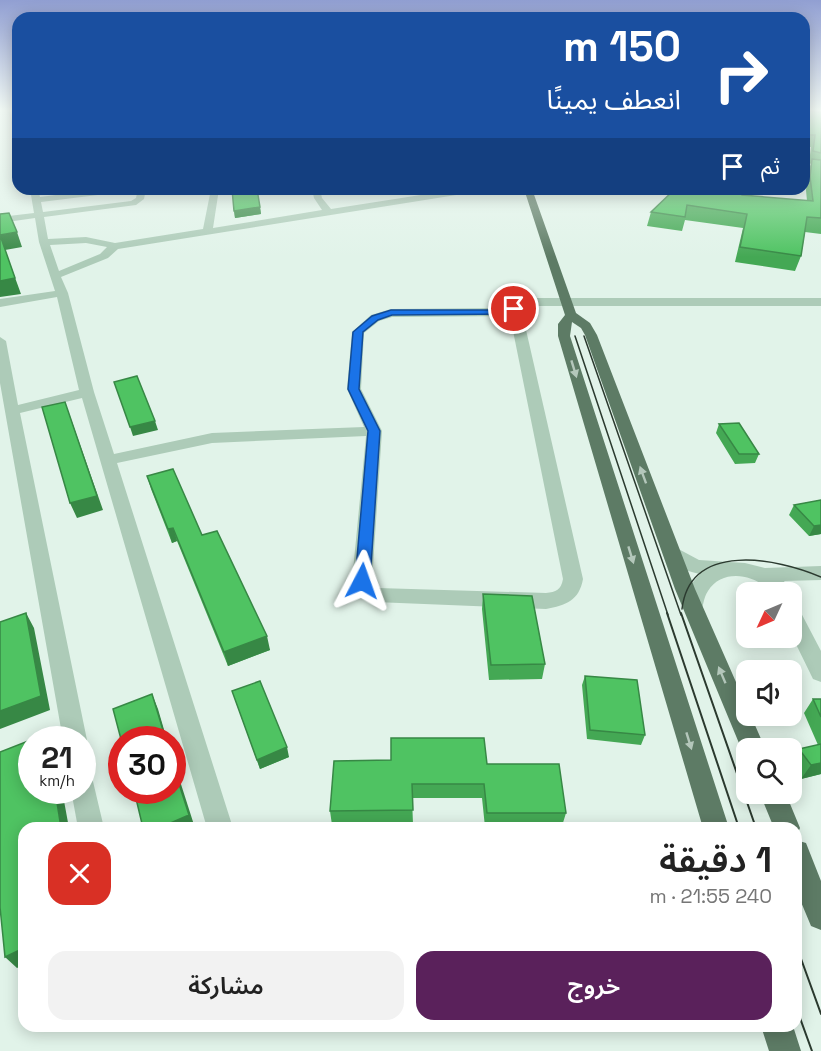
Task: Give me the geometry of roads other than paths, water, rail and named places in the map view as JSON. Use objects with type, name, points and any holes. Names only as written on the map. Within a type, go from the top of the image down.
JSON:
[{"type":"main road","points":[[530,195],[568,303],[591,335],[671,552],[749,738]]},
{"type":"main road","points":[[568,303],[564,336],[714,822]]},
{"type":"main road","points":[[777,804],[785,822]]},
{"type":"main road","points":[[802,868],[821,916]]},
{"type":"main road","points":[[779,1032],[785,1051]]},
{"type":"street","points":[[36,195],[44,242],[58,284],[87,392],[218,822]]},
{"type":"street","points":[[37,200],[76,195]]},
{"type":"street","points":[[0,220],[133,203],[140,199],[141,195]]},
{"type":"street","points":[[207,232],[214,195]]},
{"type":"street","points":[[317,195],[328,212]]},
{"type":"street","points":[[402,195],[411,200]]},
{"type":"street","points":[[44,242],[86,240],[115,246],[440,195]]},
{"type":"street","points":[[0,303],[58,284],[104,256],[115,246]]},
{"type":"street","points":[[568,303],[821,293]]},
{"type":"street","points":[[515,312],[391,313],[375,318],[361,327],[358,332],[354,389],[374,431],[362,581],[366,590],[375,596],[546,601],[562,598],[571,590],[573,579],[515,312],[515,306],[519,303],[821,302]]},
{"type":"street","points":[[0,341],[11,411],[72,726]]},
{"type":"street","points":[[11,411],[87,392]]},
{"type":"street","points":[[108,460],[213,438],[374,431]]},
{"type":"street","points":[[671,552],[689,564],[725,570],[747,570],[764,575],[821,573]]},
{"type":"street","points":[[693,608],[697,591],[708,576],[725,570]]},
{"type":"street","points":[[764,575],[773,582]]},
{"type":"street","points":[[802,635],[821,673]]},
{"type":"street","points":[[86,804],[90,822]]},
{"type":"tram line","points":[[575,336],[668,615]]},
{"type":"tram line","points":[[584,336],[681,615]]},
{"type":"tram line","points":[[682,609],[688,587],[701,573],[718,564],[738,560],[760,561],[782,564],[821,577]]},
{"type":"tram line","points":[[667,613],[737,822]]},
{"type":"tram line","points":[[681,613],[754,822]]},
{"type":"tram line","points":[[802,962],[821,1014]]},
{"type":"tram line","points":[[802,1024],[812,1051]]}]
